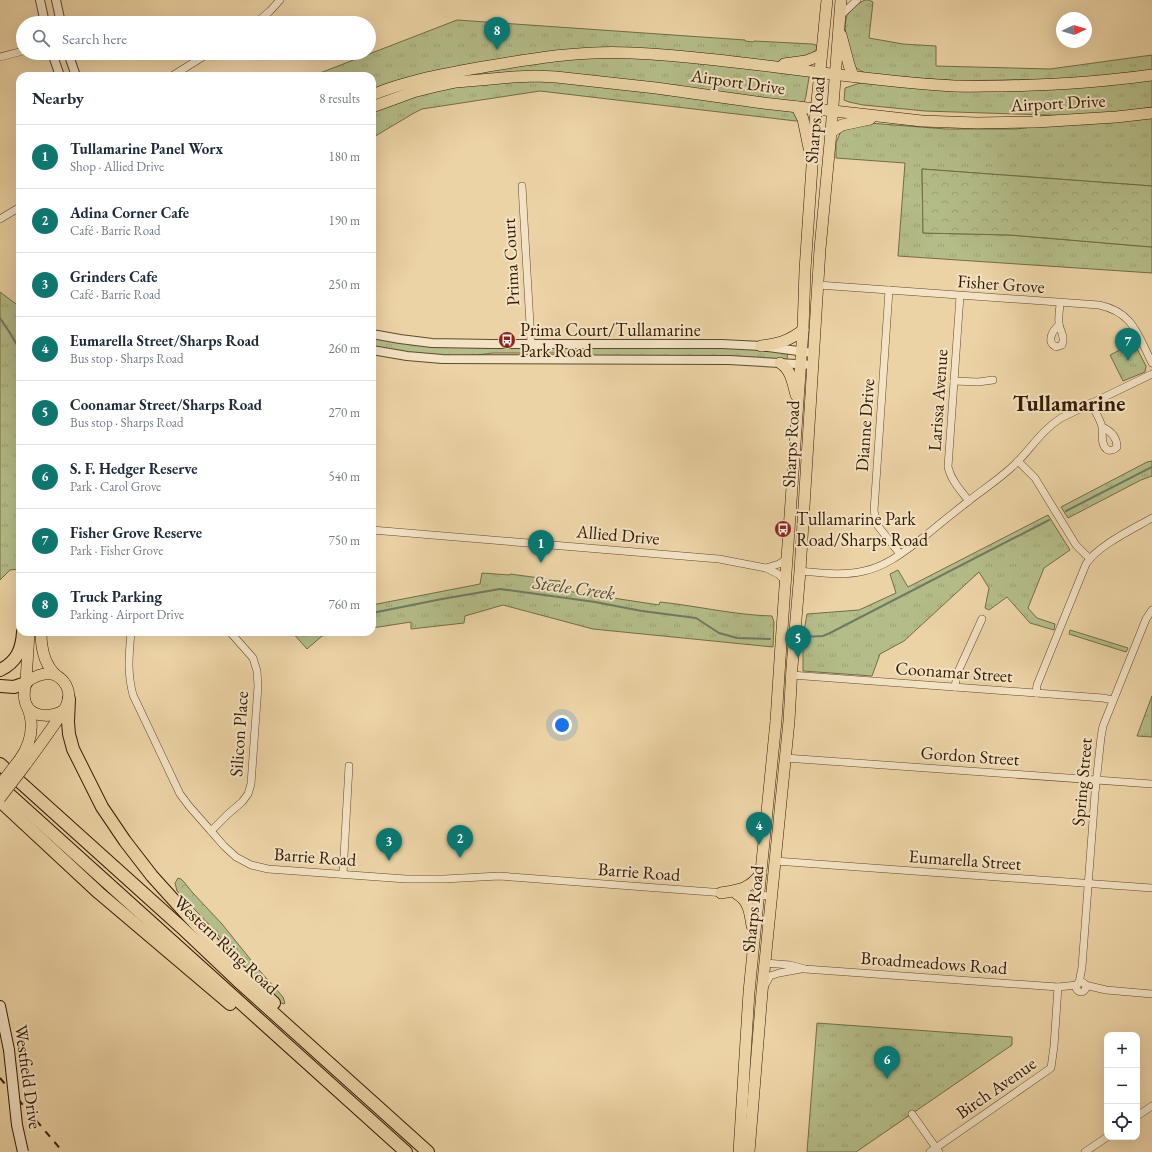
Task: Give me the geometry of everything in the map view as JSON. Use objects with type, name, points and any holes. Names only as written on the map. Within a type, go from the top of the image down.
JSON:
[{"type":"highway","points":[[0,670],[11,663],[18,655],[22,645],[23,636]]},
{"type":"highway","points":[[0,686],[14,687],[26,683]]},
{"type":"highway","points":[[66,705],[69,734],[73,749],[102,806],[125,841],[152,876],[252,983],[293,1020],[378,1108]]},
{"type":"highway","name":"Western Ring Road","points":[[0,764],[181,927],[238,982],[428,1152]]},
{"type":"highway","name":"Western Ring Road","points":[[0,785],[406,1152]]},
{"type":"highway","points":[[0,801],[57,855],[148,935],[243,1016],[341,1094]]},
{"type":"main road","name":"Sharps Road","points":[[739,1152],[753,954],[776,721],[802,350],[805,270],[812,164],[827,0]]},
{"type":"main road","name":"Sharps Road","points":[[749,1152],[762,992],[789,721],[791,675],[800,571],[813,353],[836,74],[840,0]]},
{"type":"main road","points":[[840,21],[849,65],[853,76]]},
{"type":"main road","name":"Airport Drive","points":[[376,94],[407,82],[437,75],[565,55],[632,53],[684,57],[940,85],[982,86],[1075,84],[1152,75]]},
{"type":"main road","points":[[768,66],[806,61],[821,55]]},
{"type":"main road","name":"Airport Drive","points":[[376,106],[413,92],[456,82],[513,76],[536,76],[656,88],[817,110],[922,121],[1020,123],[1096,119],[1152,113]]},
{"type":"main road","points":[[797,107],[803,119],[812,164]]},
{"type":"main road","points":[[831,132],[842,125],[880,116]]},
{"type":"main road","points":[[761,346],[786,341],[803,330]]},
{"type":"main road","points":[[780,363],[786,367],[798,402]]},
{"type":"main road","points":[[785,595],[791,591],[792,578],[800,571]]},
{"type":"main road","points":[[0,798],[23,762],[31,732],[31,722],[24,694],[29,636]]},
{"type":"main road","points":[[0,785],[43,742],[66,705],[68,689],[63,680],[52,672],[47,663],[42,651],[41,636]]},
{"type":"main road","points":[[26,683],[37,676],[46,674],[57,676]]},
{"type":"main road","points":[[27,706],[32,711],[44,715],[56,714],[66,705]]},
{"type":"main road","points":[[776,721],[789,721]]},
{"type":"main road","points":[[721,893],[748,887],[754,883],[761,873]]},
{"type":"main road","points":[[737,894],[744,898],[748,904],[751,915],[753,954]]},
{"type":"main road","points":[[750,992],[760,967],[765,963]]},
{"type":"main road","name":"Westfield Drive","points":[[0,1007],[9,1050],[18,1133],[23,1152]]},
{"type":"street","points":[[40,0],[43,16]]},
{"type":"street","points":[[56,0],[59,16]]},
{"type":"street","points":[[264,16],[274,8],[280,0]]},
{"type":"street","points":[[840,21],[857,0]]},
{"type":"street","points":[[0,56],[16,53]]},
{"type":"street","points":[[54,60],[59,72]]},
{"type":"street","points":[[70,60],[75,72]]},
{"type":"street","points":[[178,72],[198,60]]},
{"type":"street","name":"Prima Court","points":[[522,186],[532,359]]},
{"type":"street","points":[[0,219],[16,209]]},
{"type":"street","name":"Fisher Grove","points":[[818,285],[1099,305],[1108,307],[1120,313],[1130,322],[1152,363]]},
{"type":"street","name":"Dianne Drive","points":[[889,290],[874,511],[878,526],[900,554]]},
{"type":"street","name":"Larissa Avenue","points":[[960,296],[948,467],[954,482],[968,501]]},
{"type":"street","points":[[1059,325],[1060,303]]},
{"type":"street","points":[[376,335],[432,343],[722,344],[802,350],[813,353]]},
{"type":"street","points":[[376,351],[407,356],[476,360],[729,360],[813,365]]},
{"type":"street","points":[[800,571],[838,574],[851,573],[875,568],[885,564],[1011,469],[1041,434],[1052,424],[1061,418],[1152,374]]},
{"type":"street","points":[[954,381],[978,382],[993,380]]},
{"type":"street","points":[[1092,403],[1102,427]]},
{"type":"street","points":[[1018,461],[1035,478],[1076,545],[1090,558]]},
{"type":"street","points":[[1036,693],[1037,686],[1086,564],[1090,558],[1104,546],[1152,518]]},
{"type":"street","name":"Allied Drive","points":[[376,530],[714,558],[766,568],[778,574],[786,581]]},
{"type":"street","points":[[766,568],[779,564],[787,559]]},
{"type":"street","name":"Spring Street","points":[[1081,987],[1096,780],[1102,732],[1113,700],[1146,619],[1152,610]]},
{"type":"street","points":[[954,687],[957,674],[982,619]]},
{"type":"street","name":"Barrie Road","points":[[131,636],[128,666],[129,681],[133,695],[180,794],[224,846],[236,857],[251,865],[268,869],[406,879],[444,879],[499,876],[772,896]]},
{"type":"street","name":"Silicon Place","points":[[211,831],[242,802],[248,794],[250,784],[258,671],[253,658],[234,636]]},
{"type":"street","name":"Coonamar Street","points":[[791,675],[1103,698],[1113,700]]},
{"type":"street","name":"Gordon Street","points":[[785,758],[1152,784]]},
{"type":"street","points":[[343,874],[349,766]]},
{"type":"street","name":"Eumarella Street","points":[[775,861],[1152,888]]},
{"type":"street","name":"Broadmeadows Road","points":[[765,963],[790,965],[805,969],[1060,987],[1081,987],[1152,994]]},
{"type":"street","name":"Broadmeadows Road","points":[[762,992],[770,976],[805,969]]},
{"type":"street","name":"Birch Avenue","points":[[935,1151],[1051,1068],[1060,987]]},
{"type":"street","points":[[1140,1114],[1152,1106]]},
{"type":"street","points":[[912,1114],[935,1151]]},
{"type":"street","points":[[1085,1152],[1104,1139]]},
{"type":"green space","points":[[865,0],[873,2],[869,38],[903,44],[936,46],[936,66],[1050,69],[1152,55],[1152,70],[1061,80],[1025,82],[954,81],[868,74],[857,69],[851,62],[847,49],[845,32],[846,18],[848,14],[855,6]]},
{"type":"green space","points":[[457,20],[745,40],[753,42],[812,44],[816,45],[817,48],[813,53],[806,96],[799,120],[796,121],[540,91],[422,109],[376,136],[376,72],[323,72],[354,60],[376,60],[376,51]]},
{"type":"green space","points":[[1152,78],[1152,107],[1124,112],[1075,116],[925,111],[863,105],[844,100],[845,88],[860,83],[871,82]]},
{"type":"green space","points":[[1152,117],[1152,186],[922,169],[923,233],[1010,235],[1152,247],[1152,273],[898,256],[905,163],[836,158],[836,143],[841,131],[869,123],[946,129],[1016,129]]},
{"type":"green space","points":[[922,169],[1152,186],[1152,247],[1010,235],[923,233]]},
{"type":"green space","points":[[0,292],[16,304],[16,569],[10,570],[0,580]]},
{"type":"green space","points":[[376,337],[522,347],[523,350],[521,353],[493,353],[469,356],[412,353],[376,347]]},
{"type":"green space","points":[[1134,343],[1146,366],[1145,372],[1123,381],[1110,355]]},
{"type":"green space","points":[[541,348],[734,348],[788,351],[787,360],[588,356],[564,353],[544,353],[541,351]]},
{"type":"green space","points":[[1152,461],[1152,476],[1141,480],[1068,518],[1061,507],[1147,462]]},
{"type":"green space","points":[[1048,515],[1070,550],[1044,568],[1028,608],[1037,618],[1055,624],[1054,630],[1030,623],[1007,597],[989,610],[985,608],[989,588],[979,572],[904,641],[880,654],[872,676],[803,671],[803,637],[807,614],[859,610],[896,593],[890,574],[898,570],[908,587]]},
{"type":"green space","points":[[482,573],[510,574],[560,581],[560,590],[659,605],[660,602],[744,614],[772,616],[774,622],[773,647],[593,629],[503,605],[465,616],[464,623],[411,629],[411,622],[376,627],[376,604],[480,584]]},
{"type":"green space","points":[[1070,630],[1128,648],[1126,652],[1069,634]]},
{"type":"green space","points":[[296,636],[322,636],[307,649]]},
{"type":"green space","points":[[1152,696],[1152,737],[1137,736]]},
{"type":"green space","points":[[178,878],[184,882],[222,924],[283,997],[284,1004],[281,1003],[240,965],[216,932],[177,891],[175,883]]},
{"type":"green space","points":[[817,1023],[1012,1037],[1012,1045],[856,1152],[807,1152]]},
{"type":"waterway","name":"Steele Creek","points":[[0,318],[16,343]]},
{"type":"waterway","points":[[1066,511],[1152,467]]},
{"type":"waterway","points":[[803,637],[823,636],[830,633],[1049,520]]},
{"type":"waterway","name":"Steele Creek","points":[[376,612],[500,589],[696,618],[719,633],[737,638],[770,639]]},
{"type":"railway","points":[[0,1078],[63,1152]]},
{"type":"place","name":"Truck Parking","points":[[497,50]]},
{"type":"place","name":"Prima Court/Tullamarine Park Road","points":[[507,340]]},
{"type":"place","name":"Fisher Grove Reserve","points":[[1128,361]]},
{"type":"place","name":"Tullamarine Park Road/Sharps Road","points":[[783,529]]},
{"type":"place","name":"Tullamarine Panel Worx","points":[[541,563]]},
{"type":"place","name":"Coonamar Street/Sharps Road","points":[[798,658]]},
{"type":"place","name":"Eumarella Street/Sharps Road","points":[[759,845]]},
{"type":"place","name":"Adina Corner Cafe","points":[[460,858]]},
{"type":"place","name":"Grinders Cafe","points":[[389,861]]},
{"type":"place","name":"S. F. Hedger Reserve","points":[[887,1079]]},
{"type":"district","name":"Tullamarine","points":[[1069,403]]}]
